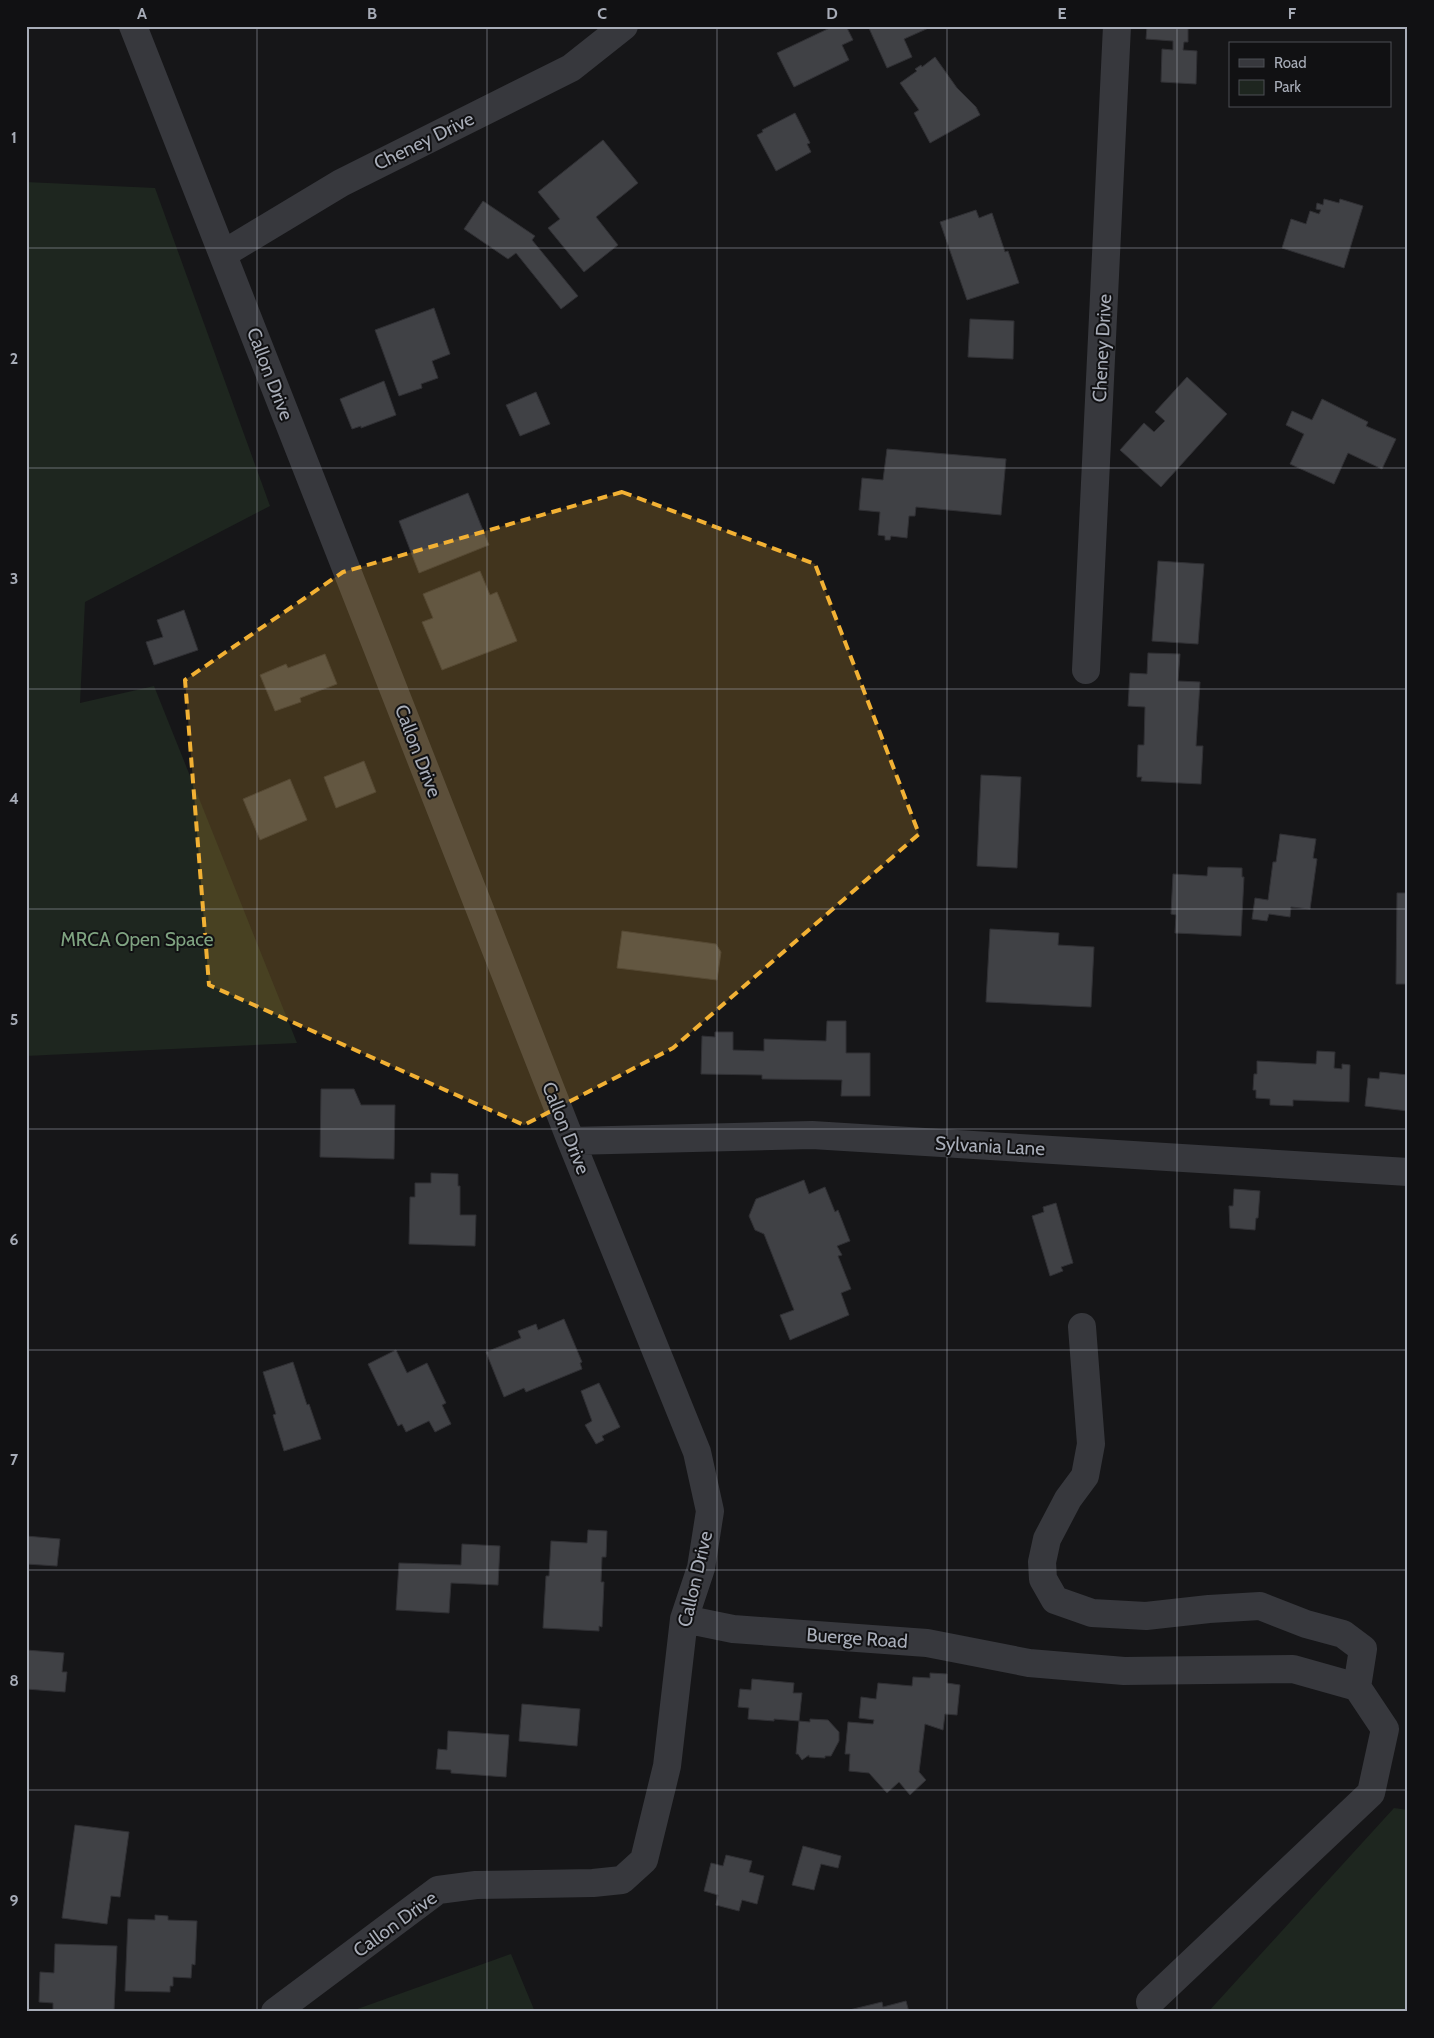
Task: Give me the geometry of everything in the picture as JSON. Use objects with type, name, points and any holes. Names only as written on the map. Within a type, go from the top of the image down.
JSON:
[{"type":"street","name":"Callon Drive","points":[[133,26],[571,1141],[697,1452],[710,1511],[701,1568],[684,1619],[667,1766],[644,1860],[622,1880],[593,1883],[476,1885],[438,1890],[275,2012]]},
{"type":"street","name":"Cheney Drive","points":[[223,254],[341,183],[571,68],[624,26]]},
{"type":"street","name":"Cheney Drive","points":[[1086,670],[1117,26]]},
{"type":"street","name":"Sylvania Lane","points":[[571,1141],[812,1135],[1408,1172]]},
{"type":"street","points":[[1082,1327],[1092,1444],[1085,1476],[1068,1499],[1047,1539],[1042,1562],[1043,1579],[1055,1600],[1092,1613],[1146,1616],[1260,1606],[1306,1624],[1342,1634],[1363,1649],[1357,1687],[1385,1729],[1372,1793],[1150,2002]]},
{"type":"street","name":"Buerge Road","points":[[684,1619],[733,1629],[927,1643],[1029,1663],[1124,1671],[1293,1669],[1357,1687]]},
{"type":"highlighted area","points":[[622,492],[815,564],[919,834],[673,1048],[524,1125],[209,985],[185,680],[343,572]]},
{"type":"green space","name":"MRCA Open Space","points":[[26,182],[155,188],[270,506],[85,602],[80,703],[154,686],[297,1043],[26,1056]]},
{"type":"green space","points":[[1394,1808],[1408,1810],[1408,2012],[1208,2012]]},
{"type":"green space","points":[[511,1954],[535,2012],[349,2012]]},
{"type":"building","points":[[834,26],[846,26],[853,40],[842,45],[849,60],[794,87],[777,53]]},
{"type":"building","points":[[868,26],[933,26],[904,39],[912,57],[887,68]]},
{"type":"building","points":[[1147,26],[1188,26],[1188,42],[1184,42],[1183,50],[1197,51],[1196,84],[1161,82],[1162,49],[1173,50],[1173,41],[1146,39]]},
{"type":"building","points":[[935,57],[957,88],[976,107],[980,115],[930,143],[914,113],[919,110],[900,83],[917,71],[915,69],[921,65],[922,67]]},
{"type":"building","points":[[795,113],[810,143],[807,144],[811,152],[776,171],[757,135],[763,132],[762,130]]},
{"type":"building","points":[[603,140],[638,183],[596,217],[618,245],[584,272],[548,228],[560,219],[538,192]]},
{"type":"building","points":[[1324,199],[1339,203],[1340,199],[1363,206],[1344,268],[1282,248],[1291,219],[1306,224],[1310,211],[1319,214],[1321,210],[1316,209],[1317,203],[1323,205]]},
{"type":"building","points":[[483,201],[535,236],[532,240],[578,296],[561,309],[516,253],[508,259],[464,229]]},
{"type":"building","points":[[976,210],[979,218],[992,213],[1005,252],[1008,251],[1019,283],[967,300],[940,222]]},
{"type":"building","points":[[434,308],[450,354],[432,361],[438,378],[421,384],[422,388],[399,396],[375,330]]},
{"type":"building","points":[[970,319],[1014,321],[1013,359],[968,357]]},
{"type":"building","points":[[1187,377],[1227,414],[1161,487],[1120,450],[1144,423],[1154,432],[1165,421],[1155,412]]},
{"type":"building","points":[[384,381],[396,415],[361,428],[361,426],[352,429],[340,399]]},
{"type":"building","points":[[536,392],[550,424],[520,436],[506,405]]},
{"type":"building","points":[[1322,399],[1368,422],[1366,426],[1396,439],[1382,469],[1348,453],[1334,484],[1290,464],[1304,434],[1286,425],[1292,411],[1312,420]]},
{"type":"building","points":[[887,449],[1006,459],[1001,515],[916,507],[915,516],[909,516],[907,538],[891,536],[890,540],[885,540],[885,536],[878,535],[880,512],[859,510],[862,478],[883,480]]},
{"type":"building","points":[[468,493],[489,545],[419,573],[399,521]]},
{"type":"building","points":[[1158,561],[1204,564],[1198,644],[1152,641]]},
{"type":"building","points":[[480,571],[490,595],[497,592],[517,641],[442,670],[422,622],[433,618],[423,594]]},
{"type":"building","points":[[184,610],[198,650],[154,665],[146,642],[163,637],[157,620]]},
{"type":"building","points":[[1148,653],[1180,654],[1178,681],[1200,682],[1196,746],[1203,746],[1201,784],[1141,781],[1142,777],[1137,777],[1138,745],[1144,745],[1145,707],[1128,706],[1130,673],[1147,674]]},
{"type":"building","points":[[325,654],[337,684],[300,698],[301,702],[275,711],[260,675],[286,664],[288,668]]},
{"type":"building","points":[[364,761],[376,792],[336,808],[324,777]]},
{"type":"building","points":[[981,775],[1021,777],[1017,868],[977,866]]},
{"type":"building","points":[[290,779],[307,820],[260,840],[243,799]]},
{"type":"building","points":[[1280,834],[1316,839],[1313,858],[1317,859],[1310,909],[1291,907],[1290,917],[1269,914],[1267,921],[1252,919],[1255,898],[1268,900],[1273,862],[1276,862]]},
{"type":"building","points":[[1208,867],[1242,868],[1242,877],[1244,877],[1241,936],[1175,933],[1176,915],[1171,914],[1173,874],[1207,876]]},
{"type":"building","points":[[1397,893],[1408,893],[1408,984],[1396,984]]},
{"type":"building","points":[[990,929],[1059,933],[1058,945],[1094,947],[1091,1007],[986,1002]]},
{"type":"building","points":[[622,931],[716,944],[721,952],[717,980],[617,968]]},
{"type":"building","points":[[827,1021],[846,1021],[846,1053],[870,1053],[870,1096],[841,1096],[842,1080],[762,1079],[762,1075],[701,1074],[702,1036],[715,1037],[715,1032],[733,1032],[733,1050],[764,1051],[764,1039],[826,1041]]},
{"type":"building","points":[[1317,1051],[1335,1052],[1334,1068],[1342,1069],[1342,1064],[1350,1065],[1349,1102],[1293,1100],[1293,1106],[1270,1105],[1270,1099],[1256,1098],[1256,1090],[1253,1090],[1254,1074],[1257,1074],[1257,1061],[1316,1064]]},
{"type":"building","points":[[1380,1072],[1408,1075],[1408,1111],[1365,1106],[1368,1078],[1379,1079]]},
{"type":"building","points":[[321,1089],[354,1089],[361,1105],[395,1105],[394,1159],[320,1157]]},
{"type":"building","points":[[431,1173],[458,1174],[460,1215],[476,1215],[475,1246],[409,1244],[410,1197],[415,1197],[415,1183],[431,1183]]},
{"type":"building","points":[[804,1180],[809,1194],[825,1187],[835,1212],[838,1210],[850,1241],[837,1246],[842,1255],[838,1256],[851,1289],[841,1293],[849,1315],[790,1340],[780,1315],[794,1310],[764,1234],[755,1230],[749,1216],[756,1199]]},
{"type":"building","points":[[1234,1189],[1260,1191],[1255,1230],[1230,1228],[1229,1206],[1233,1206]]},
{"type":"building","points":[[1056,1203],[1073,1263],[1061,1267],[1063,1271],[1050,1276],[1032,1216],[1044,1212],[1043,1207]]},
{"type":"building","points":[[564,1319],[582,1362],[580,1363],[582,1369],[526,1392],[524,1388],[504,1397],[486,1352],[521,1338],[518,1331],[536,1324],[538,1330]]},
{"type":"building","points":[[396,1350],[407,1373],[427,1363],[446,1403],[442,1405],[451,1424],[435,1432],[429,1421],[406,1432],[402,1424],[398,1426],[368,1364]]},
{"type":"building","points":[[293,1362],[307,1405],[309,1404],[321,1439],[284,1451],[273,1415],[276,1414],[263,1372]]},
{"type":"building","points":[[599,1383],[620,1427],[602,1436],[604,1440],[596,1444],[585,1425],[592,1421],[581,1391]]},
{"type":"building","points":[[588,1530],[607,1531],[606,1557],[602,1557],[601,1582],[604,1582],[602,1627],[599,1626],[599,1631],[543,1628],[546,1576],[549,1576],[551,1541],[587,1543]]},
{"type":"building","points":[[26,1536],[60,1539],[57,1566],[26,1564]]},
{"type":"building","points":[[462,1544],[500,1546],[498,1585],[451,1583],[449,1613],[396,1610],[399,1563],[461,1565]]},
{"type":"building","points":[[26,1650],[64,1653],[62,1672],[67,1672],[65,1692],[26,1689]]},
{"type":"building","points":[[930,1673],[947,1674],[947,1683],[960,1685],[957,1715],[945,1714],[943,1730],[925,1724],[919,1772],[926,1780],[910,1795],[899,1782],[887,1793],[869,1773],[849,1771],[850,1754],[845,1754],[848,1722],[873,1724],[874,1720],[859,1718],[861,1697],[876,1699],[878,1683],[912,1686],[913,1677],[930,1678]]},
{"type":"building","points":[[752,1679],[794,1683],[793,1693],[802,1693],[799,1721],[748,1719],[749,1708],[738,1707],[740,1689],[751,1690]]},
{"type":"building","points":[[522,1704],[580,1709],[577,1746],[519,1741]]},
{"type":"building","points":[[810,1719],[828,1720],[839,1732],[839,1741],[831,1756],[825,1756],[825,1758],[809,1757],[809,1755],[802,1760],[796,1754],[799,1721],[810,1722]]},
{"type":"building","points":[[448,1731],[509,1735],[506,1777],[451,1773],[451,1770],[436,1769],[438,1749],[447,1750]]},
{"type":"building","points":[[75,1825],[129,1832],[120,1897],[111,1896],[107,1924],[62,1918]]},
{"type":"building","points":[[803,1846],[841,1856],[838,1868],[821,1864],[814,1890],[792,1885]]},
{"type":"building","points":[[726,1855],[752,1861],[749,1872],[764,1876],[757,1904],[742,1900],[739,1911],[716,1905],[718,1895],[704,1891],[711,1863],[723,1866]]},
{"type":"building","points":[[155,1915],[168,1916],[168,1920],[197,1921],[195,1965],[192,1964],[191,1978],[173,1977],[173,1986],[170,1986],[170,1992],[125,1991],[128,1919],[155,1920]]},
{"type":"building","points":[[55,1944],[117,1946],[114,2011],[53,2012],[53,2003],[39,2002],[40,1972],[54,1973]]},
{"type":"building","points":[[906,2001],[909,2012],[841,2012],[882,2002],[883,2007]]}]
